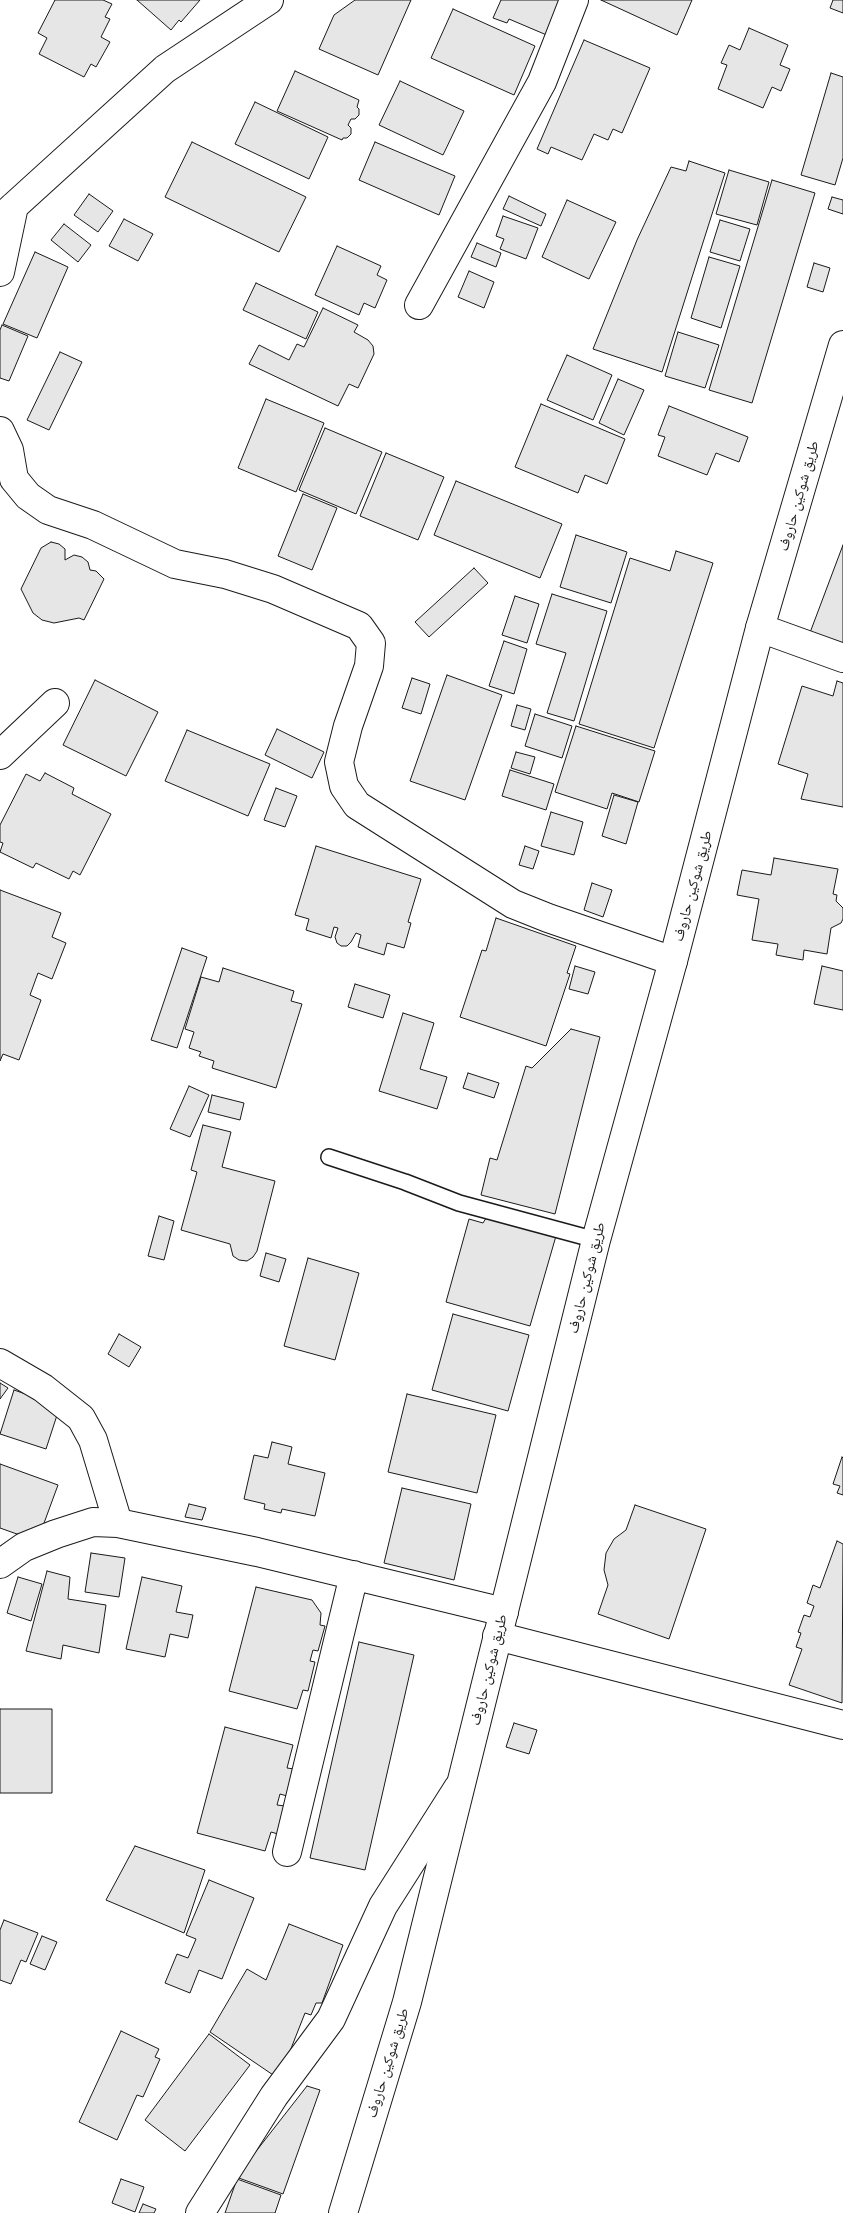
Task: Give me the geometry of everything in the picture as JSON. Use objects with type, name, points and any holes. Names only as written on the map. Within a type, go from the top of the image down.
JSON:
[{"type":"street","points":[[0,272],[7,212],[165,69],[269,0]]},
{"type":"street","points":[[419,305],[542,82],[574,0]]},
{"type":"street","name":"طريق شوكين حاروف","points":[[343,2213],[407,2002],[596,1240],[673,961],[760,628],[843,345]]},
{"type":"street","points":[[0,431],[9,450],[14,479],[28,496],[48,510],[93,524],[175,564],[225,574],[273,589],[359,626],[371,643],[369,666],[348,726],[339,762],[344,786],[357,806],[513,904],[673,961]]},
{"type":"street","points":[[760,628],[843,658]]},
{"type":"street","points":[[0,755],[56,702]]},
{"type":"street","points":[[0,1363],[43,1388],[81,1418],[93,1440],[118,1523]]},
{"type":"street","points":[[0,1564],[24,1547],[93,1522],[118,1523],[180,1534],[354,1575],[501,1624],[843,1725]]},
{"type":"street","points":[[287,1852],[354,1575]]},
{"type":"street","points":[[200,2213],[274,2096],[331,2019],[383,1906],[459,1787]]},
{"type":"lane","points":[[329,1157],[405,1182],[459,1203],[596,1240]]},
{"type":"building","points":[[55,0],[103,0],[112,4],[105,17],[110,19],[101,37],[110,42],[96,67],[91,64],[84,77],[39,54],[47,38],[38,33]]},
{"type":"building","points":[[137,0],[200,0],[181,22],[179,20],[171,30]]},
{"type":"building","points":[[355,0],[411,0],[378,75],[319,49],[334,15]]},
{"type":"building","points":[[501,0],[565,0],[549,36],[509,19],[507,23],[493,18]]},
{"type":"building","points":[[601,0],[692,0],[677,35]]},
{"type":"building","points":[[833,0],[843,0],[843,13],[830,8]]},
{"type":"building","points":[[453,9],[535,46],[514,95],[431,58]]},
{"type":"building","points":[[749,28],[788,45],[780,65],[790,69],[781,91],[772,87],[763,108],[718,89],[727,65],[721,63],[729,45],[740,50]]},
{"type":"building","points":[[584,40],[650,68],[622,133],[613,129],[608,140],[594,134],[582,160],[551,147],[548,154],[537,149]]},
{"type":"building","points":[[295,71],[359,100],[357,107],[359,115],[355,119],[351,119],[348,125],[351,128],[351,134],[347,138],[342,140],[277,111]]},
{"type":"building","points":[[831,73],[843,77],[843,158],[835,185],[801,175]]},
{"type":"building","points":[[400,81],[464,111],[443,155],[379,125]]},
{"type":"building","points":[[255,102],[328,137],[309,179],[235,144]]},
{"type":"building","points":[[192,142],[306,197],[279,252],[165,197]]},
{"type":"building","points":[[375,142],[455,176],[439,215],[359,180]]},
{"type":"building","points":[[689,161],[725,173],[662,372],[593,349],[637,240],[671,167],[686,171]]},
{"type":"building","points":[[729,170],[769,182],[757,225],[716,214]]},
{"type":"building","points":[[772,180],[815,193],[752,403],[709,390]]},
{"type":"building","points":[[89,194],[113,211],[98,232],[74,215]]},
{"type":"building","points":[[509,196],[546,214],[541,226],[503,209]]},
{"type":"building","points":[[832,197],[843,200],[843,214],[828,209]]},
{"type":"building","points":[[567,200],[616,222],[589,279],[542,257]]},
{"type":"building","points":[[503,216],[538,228],[526,259],[500,249],[504,239],[496,236]]},
{"type":"building","points":[[124,219],[153,234],[138,261],[109,246]]},
{"type":"building","points":[[720,220],[750,229],[740,261],[710,252]]},
{"type":"building","points":[[64,224],[91,245],[78,262],[51,240]]},
{"type":"building","points":[[477,243],[501,253],[496,267],[471,257]]},
{"type":"building","points":[[337,246],[381,266],[377,275],[387,280],[375,308],[364,303],[359,315],[315,295]]},
{"type":"building","points":[[35,252],[68,267],[37,338],[3,324]]},
{"type":"building","points":[[709,257],[740,266],[721,328],[691,318]]},
{"type":"building","points":[[814,263],[830,268],[823,292],[807,287]]},
{"type":"building","points":[[469,271],[494,282],[484,308],[458,297]]},
{"type":"building","points":[[256,283],[318,312],[306,339],[243,310]]},
{"type":"building","points":[[323,308],[358,325],[354,332],[368,340],[373,346],[374,354],[358,388],[349,384],[338,406],[249,364],[259,345],[289,360],[297,344],[304,347]]},
{"type":"building","points":[[2,325],[28,336],[9,381],[0,378],[0,330]]},
{"type":"building","points":[[678,332],[719,345],[705,388],[665,376]]},
{"type":"building","points":[[60,352],[82,362],[49,430],[27,420]]},
{"type":"building","points":[[567,355],[612,375],[593,420],[547,400]]},
{"type":"building","points":[[618,379],[644,390],[624,435],[599,423]]},
{"type":"building","points":[[266,399],[324,423],[296,492],[238,468]]},
{"type":"building","points":[[541,404],[625,439],[607,484],[585,475],[578,493],[515,467]]},
{"type":"building","points":[[669,406],[748,437],[739,462],[716,453],[707,475],[658,456],[665,437],[658,435]]},
{"type":"building","points":[[325,428],[382,452],[356,514],[299,490]]},
{"type":"building","points":[[386,453],[444,477],[418,540],[360,516]]},
{"type":"building","points":[[456,481],[562,524],[540,578],[434,535]]},
{"type":"building","points":[[303,494],[337,508],[312,570],[278,556]]},
{"type":"building","points":[[576,535],[627,552],[611,603],[560,587]]},
{"type":"building","points":[[51,542],[59,544],[65,549],[65,560],[74,555],[82,557],[88,562],[90,570],[96,571],[104,579],[84,620],[79,618],[54,623],[42,620],[33,613],[21,589],[41,548]]},
{"type":"building","points":[[843,545],[843,651],[808,638]]},
{"type":"building","points":[[676,551],[713,563],[654,748],[579,724],[630,558],[670,571]]},
{"type":"building","points":[[474,568],[488,583],[429,637],[415,622]]},
{"type":"building","points":[[552,594],[607,611],[574,721],[547,713],[566,653],[536,644]]},
{"type":"building","points":[[515,596],[539,604],[527,643],[502,635]]},
{"type":"building","points":[[504,641],[527,649],[514,694],[489,686]]},
{"type":"building","points":[[447,675],[502,695],[465,800],[410,781]]},
{"type":"building","points":[[412,678],[430,684],[421,714],[402,708]]},
{"type":"building","points":[[95,680],[158,712],[126,776],[63,745]]},
{"type":"building","points":[[837,681],[843,683],[843,807],[801,799],[808,774],[778,764],[802,686],[833,696]]},
{"type":"building","points":[[517,705],[531,709],[525,730],[511,726]]},
{"type":"building","points":[[535,714],[572,726],[562,758],[525,746]]},
{"type":"building","points":[[576,726],[655,751],[639,802],[612,793],[607,809],[555,792]]},
{"type":"building","points":[[277,729],[324,752],[312,778],[265,755]]},
{"type":"building","points":[[187,730],[270,764],[248,816],[165,781]]},
{"type":"building","points":[[516,752],[535,757],[530,774],[511,768]]},
{"type":"building","points":[[510,770],[554,784],[546,810],[502,796]]},
{"type":"building","points":[[45,773],[74,788],[72,794],[111,814],[80,875],[73,871],[69,879],[36,863],[33,868],[0,852],[3,843],[0,842],[0,825],[26,774],[40,781]]},
{"type":"building","points":[[276,788],[297,796],[285,827],[264,820]]},
{"type":"building","points":[[614,795],[638,802],[626,844],[602,836]]},
{"type":"building","points":[[551,812],[583,822],[574,855],[541,846]]},
{"type":"building","points":[[316,846],[421,879],[408,922],[411,923],[404,948],[387,943],[384,955],[358,947],[361,935],[356,933],[347,946],[341,946],[337,943],[335,937],[338,928],[334,927],[331,938],[306,930],[309,919],[295,915]]},
{"type":"building","points":[[525,846],[539,851],[533,869],[519,865]]},
{"type":"building","points":[[774,858],[838,869],[833,894],[837,895],[836,901],[843,908],[843,919],[841,923],[831,928],[827,954],[804,950],[803,960],[776,955],[778,944],[752,940],[759,899],[737,895],[742,870],[771,875]]},
{"type":"building","points":[[592,883],[612,890],[603,917],[584,910]]},
{"type":"building","points":[[0,890],[61,913],[52,937],[66,943],[52,979],[38,973],[30,995],[41,1000],[19,1060],[3,1054],[0,1061]]},
{"type":"building","points":[[496,918],[576,946],[567,973],[570,974],[546,1046],[460,1017],[482,950],[486,951]]},
{"type":"building","points":[[182,948],[207,957],[177,1048],[151,1040]]},
{"type":"building","points":[[575,966],[595,972],[588,994],[569,989]]},
{"type":"building","points":[[822,966],[843,971],[843,1010],[814,1004]]},
{"type":"building","points":[[223,968],[294,991],[291,1001],[302,1004],[276,1088],[212,1068],[214,1061],[199,1056],[201,1052],[189,1048],[194,1032],[185,1029],[201,977],[219,982]]},
{"type":"building","points":[[355,984],[390,995],[383,1018],[348,1007]]},
{"type":"building","points":[[403,1013],[434,1023],[420,1069],[447,1077],[437,1109],[379,1091]]},
{"type":"building","points":[[571,1029],[600,1037],[555,1214],[481,1195],[490,1158],[497,1160],[526,1066],[532,1068]]},
{"type":"building","points":[[468,1073],[499,1083],[494,1098],[463,1088]]},
{"type":"building","points":[[189,1086],[209,1095],[190,1137],[170,1129]]},
{"type":"building","points":[[212,1095],[244,1103],[240,1120],[208,1112]]},
{"type":"building","points":[[203,1125],[231,1132],[222,1167],[275,1181],[257,1251],[247,1261],[239,1260],[233,1256],[230,1244],[181,1230],[197,1172],[191,1170]]},
{"type":"building","points":[[488,1215],[558,1229],[530,1326],[446,1302],[469,1219],[483,1223]]},
{"type":"building","points":[[159,1216],[174,1221],[164,1260],[148,1256]]},
{"type":"building","points":[[266,1253],[286,1259],[279,1282],[260,1276]]},
{"type":"building","points":[[308,1258],[359,1273],[335,1360],[284,1346]]},
{"type":"building","points":[[453,1314],[529,1335],[508,1411],[432,1390]]},
{"type":"building","points":[[119,1334],[141,1347],[129,1367],[108,1354]]},
{"type":"building","points":[[0,1383],[8,1388],[0,1399]]},
{"type":"building","points":[[14,1390],[60,1406],[46,1449],[0,1434]]},
{"type":"building","points":[[407,1394],[496,1415],[477,1493],[388,1472]]},
{"type":"building","points":[[272,1442],[292,1447],[288,1464],[325,1473],[315,1516],[282,1509],[281,1513],[264,1509],[265,1504],[244,1499],[254,1455],[268,1458]]},
{"type":"building","points":[[842,1457],[843,1495],[837,1493],[840,1486],[833,1484]]},
{"type":"building","points":[[0,1464],[58,1485],[40,1534],[31,1539],[0,1528]]},
{"type":"building","points":[[402,1488],[471,1504],[454,1580],[384,1563]]},
{"type":"building","points":[[189,1504],[206,1508],[202,1520],[185,1517]]},
{"type":"building","points":[[635,1505],[706,1529],[669,1639],[598,1614],[608,1585],[604,1570],[606,1553],[614,1539],[626,1530]]},
{"type":"building","points":[[837,1541],[843,1544],[842,1703],[789,1685],[802,1649],[796,1647],[801,1633],[798,1632],[804,1615],[810,1617],[814,1606],[807,1603],[813,1585],[820,1588]]},
{"type":"building","points":[[91,1553],[125,1558],[119,1597],[85,1592]]},
{"type":"building","points":[[47,1571],[70,1577],[68,1599],[106,1605],[99,1653],[63,1645],[61,1659],[26,1651]]},
{"type":"building","points":[[18,1577],[42,1584],[31,1621],[7,1613]]},
{"type":"building","points":[[142,1577],[182,1586],[176,1612],[193,1615],[188,1638],[170,1634],[165,1657],[126,1649]]},
{"type":"building","points":[[256,1587],[312,1600],[321,1613],[320,1625],[325,1626],[318,1651],[313,1650],[310,1661],[315,1662],[308,1691],[303,1690],[297,1709],[229,1691]]},
{"type":"building","points":[[359,1642],[414,1655],[365,1870],[310,1858]]},
{"type":"building","points":[[0,1709],[52,1709],[52,1793],[0,1793]]},
{"type":"building","points":[[514,1723],[537,1730],[529,1754],[506,1747]]},
{"type":"building","points":[[225,1727],[293,1745],[287,1768],[294,1769],[287,1796],[280,1794],[277,1805],[285,1806],[278,1834],[271,1832],[265,1851],[197,1833]]},
{"type":"building","points":[[135,1846],[205,1870],[184,1933],[106,1900]]},
{"type":"building","points":[[209,1880],[254,1898],[222,1979],[199,1970],[190,1993],[165,1983],[177,1954],[188,1958],[196,1939],[186,1935]]},
{"type":"building","points":[[4,1920],[38,1933],[26,1962],[21,1960],[11,1984],[0,1980],[0,1930]]},
{"type":"building","points":[[289,1924],[343,1945],[322,2003],[316,2003],[311,2015],[305,2013],[279,2079],[210,2032],[247,1969],[266,1980]]},
{"type":"building","points":[[42,1936],[57,1942],[45,1970],[30,1964]]},
{"type":"building","points":[[121,2031],[159,2049],[155,2057],[160,2059],[143,2097],[137,2095],[117,2140],[79,2122]]},
{"type":"building","points":[[209,2034],[250,2065],[185,2151],[145,2120]]},
{"type":"building","points":[[307,2086],[320,2090],[283,2194],[236,2177]]},
{"type":"building","points":[[121,2179],[144,2187],[135,2212],[112,2203]]},
{"type":"building","points":[[237,2179],[281,2195],[275,2213],[225,2213]]},
{"type":"building","points":[[143,2204],[156,2209],[154,2213],[139,2213]]}]
